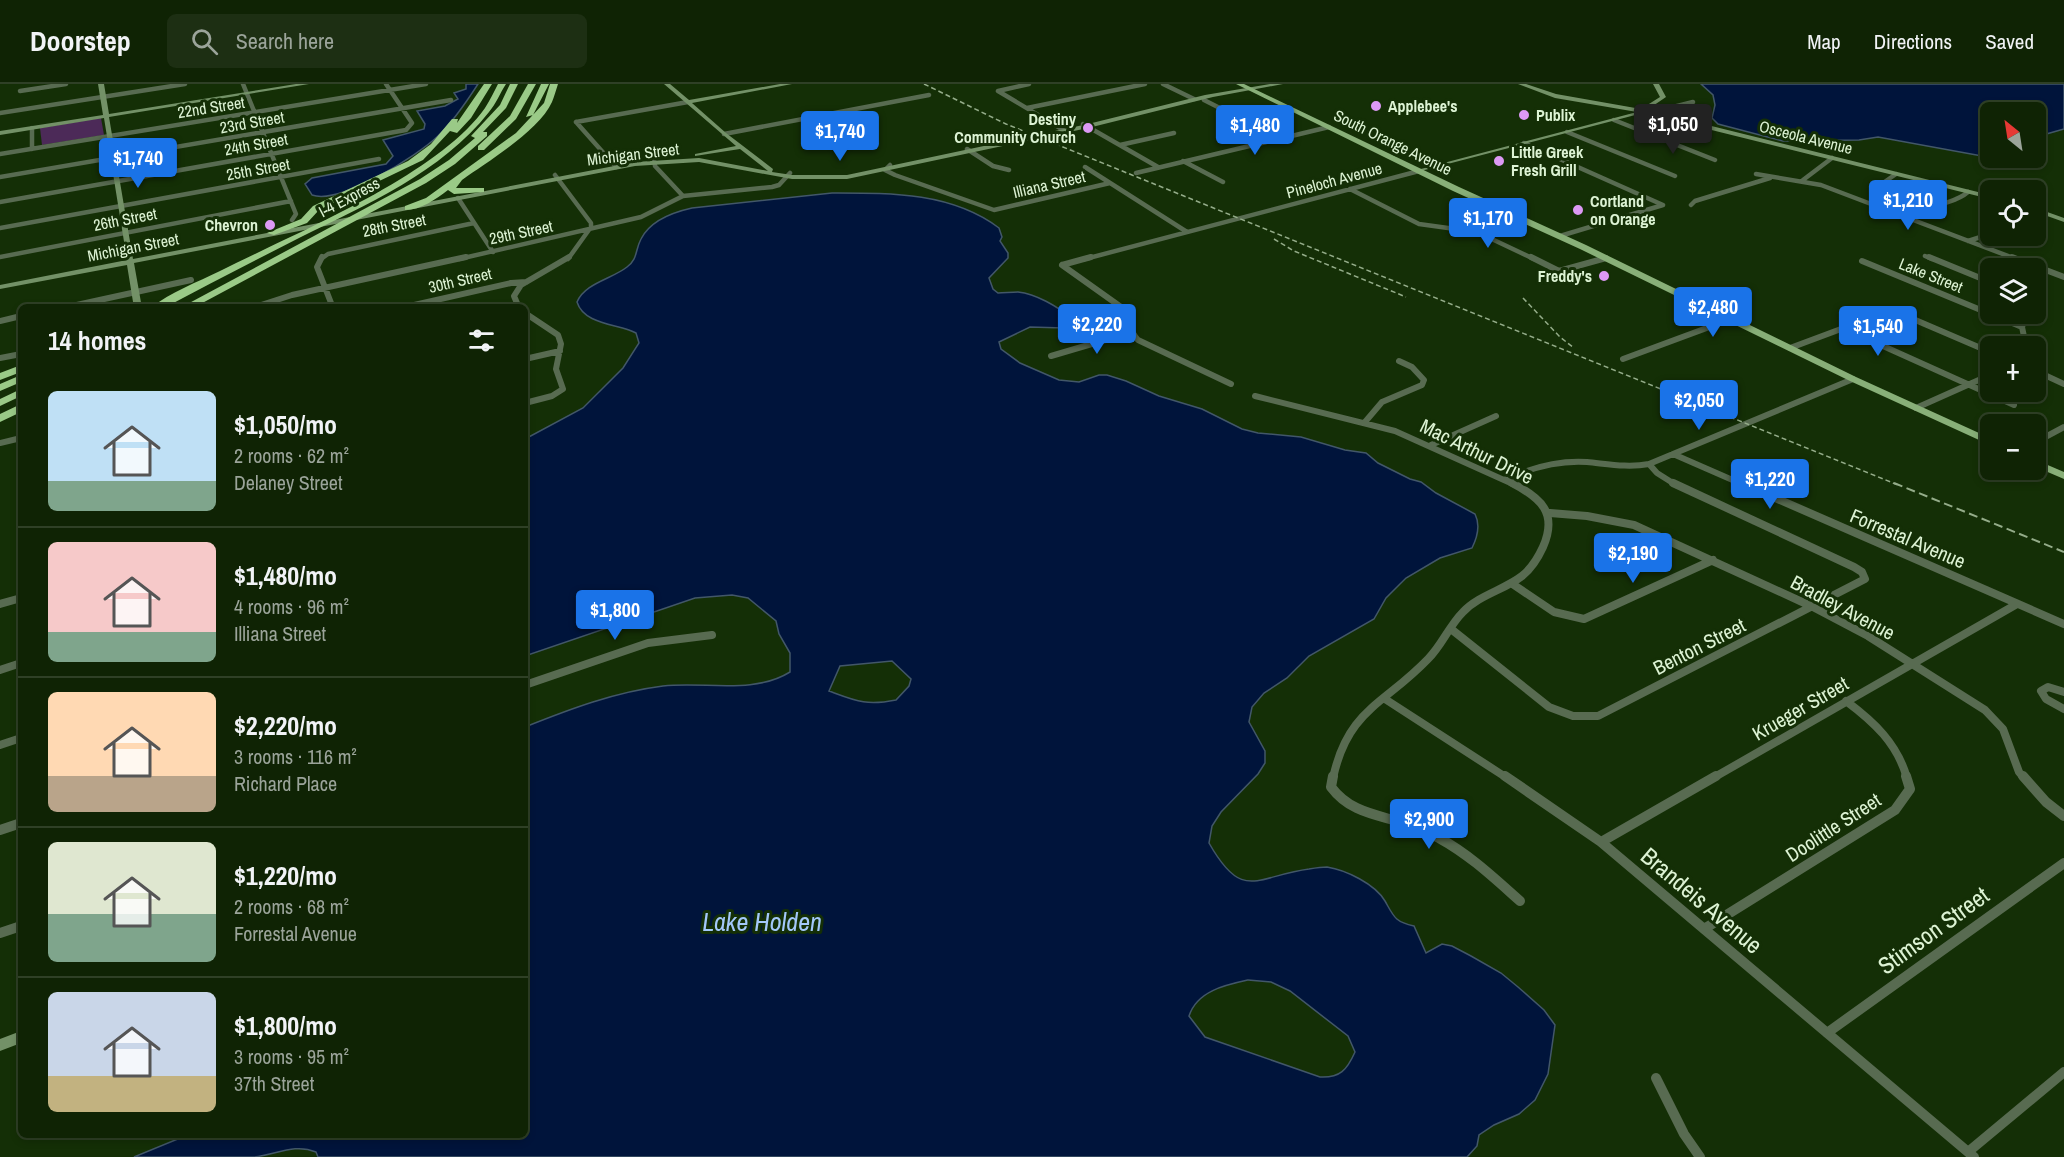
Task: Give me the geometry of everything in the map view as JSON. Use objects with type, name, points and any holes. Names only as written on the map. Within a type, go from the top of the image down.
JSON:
[{"type":"highway","points":[[398,170],[434,146],[447,133],[481,84]]},
{"type":"highway","points":[[311,220],[316,208],[398,170],[428,153],[452,134],[468,116],[489,84]]},
{"type":"highway","points":[[452,144],[473,117],[493,84]]},
{"type":"highway","points":[[164,304],[402,180],[452,144],[487,110],[497,97],[502,84]]},
{"type":"highway","name":"I-4 Express","points":[[181,304],[326,226],[376,202],[436,166],[472,138],[503,106],[514,84]]},
{"type":"highway","name":"I-4 Express","points":[[193,304],[391,199],[442,169],[472,145],[504,113],[514,99],[520,84]]},
{"type":"highway","points":[[208,304],[410,198],[472,156],[513,117],[532,84]]},
{"type":"highway","points":[[410,198],[473,163],[507,138],[533,110],[545,84]]},
{"type":"highway","points":[[514,138],[531,122],[543,104],[547,93],[545,84]]},
{"type":"highway","points":[[408,208],[429,200],[514,138],[541,113],[554,84]]},
{"type":"highway","points":[[471,170],[451,188],[460,192],[481,190]]},
{"type":"highway","points":[[334,201],[325,208],[327,211],[341,211],[421,197],[452,183]]},
{"type":"highway","points":[[271,233],[311,220],[326,226]]},
{"type":"highway","points":[[0,376],[18,369]]},
{"type":"highway","points":[[0,388],[18,379]]},
{"type":"highway","points":[[0,397],[18,388]]},
{"type":"highway","points":[[0,403],[18,394]]},
{"type":"highway","points":[[0,413],[18,404]]},
{"type":"highway","points":[[0,419],[18,409]]},
{"type":"main road","name":"South Orange Avenue","points":[[1239,84],[1606,258],[1853,379],[1980,437]]},
{"type":"main road","points":[[2046,468],[2064,476]]},
{"type":"street","points":[[20,91],[66,84]]},
{"type":"street","points":[[101,84],[137,304]]},
{"type":"street","points":[[0,113],[185,84]]},
{"type":"street","points":[[243,84],[291,201],[296,215],[292,220]]},
{"type":"street","points":[[0,133],[306,84]]},
{"type":"street","points":[[386,84],[401,109]]},
{"type":"street","name":"22nd Street","points":[[0,154],[426,84]]},
{"type":"street","points":[[667,84],[724,134],[771,170]]},
{"type":"street","points":[[615,166],[576,122],[789,84]]},
{"type":"street","points":[[1029,84],[998,91],[1063,130]]},
{"type":"street","points":[[1027,108],[1145,84]]},
{"type":"street","points":[[1163,84],[1193,101]]},
{"type":"street","name":"Michigan Street","points":[[1249,89],[1265,84]]},
{"type":"street","name":"Michigan Street","points":[[654,160],[721,161],[788,175],[830,178],[1280,84]]},
{"type":"street","name":"Osceola Avenue","points":[[1521,84],[1543,93],[1646,112],[1980,195]]},
{"type":"street","name":"Pineloch Avenue","points":[[1127,326],[1128,318],[1121,307],[1062,265],[1646,112],[1662,98],[1663,94],[1656,84]]},
{"type":"street","points":[[724,134],[929,95]]},
{"type":"street","points":[[1207,98],[1281,138]]},
{"type":"street","name":"23rd Street","points":[[0,177],[451,100]]},
{"type":"street","points":[[1646,112],[1693,102]]},
{"type":"street","name":"24th Street","points":[[0,202],[409,128],[412,123],[401,109]]},
{"type":"street","points":[[1614,120],[1715,160]]},
{"type":"street","points":[[1086,125],[1158,167]]},
{"type":"street","points":[[1136,172],[1329,127]]},
{"type":"street","points":[[32,128],[32,149]]},
{"type":"street","points":[[1568,132],[1675,176]]},
{"type":"street","points":[[1120,145],[1174,133]]},
{"type":"street","points":[[721,161],[728,148],[724,134]]},
{"type":"street","points":[[1524,143],[1663,205],[1560,236]]},
{"type":"street","points":[[678,157],[713,154],[728,148],[740,147]]},
{"type":"street","points":[[721,161],[740,147]]},
{"type":"street","points":[[969,150],[990,164],[1009,170]]},
{"type":"street","name":"Michigan Street","points":[[311,220],[678,157],[721,161],[788,175]]},
{"type":"street","points":[[1803,180],[1832,158]]},
{"type":"street","name":"25th Street","points":[[0,228],[379,159]]},
{"type":"street","points":[[654,160],[683,196]]},
{"type":"street","points":[[1184,161],[1223,182]]},
{"type":"street","name":"Illiana Street","points":[[888,167],[919,184],[994,210],[1110,183]]},
{"type":"street","points":[[1085,167],[1187,232]]},
{"type":"street","points":[[1756,174],[1771,178],[1803,180],[2064,277]]},
{"type":"street","points":[[1883,183],[1896,174]]},
{"type":"street","name":"29th Street","points":[[261,304],[273,299],[588,231],[641,217],[683,196],[766,189],[779,184],[788,175]]},
{"type":"street","points":[[556,177],[591,223],[588,231]]},
{"type":"street","name":"Michigan Street","points":[[0,287],[271,233],[326,226],[556,177]]},
{"type":"street","points":[[1691,205],[1695,201],[1771,178]]},
{"type":"street","points":[[1350,189],[1419,224],[1477,232],[1559,272],[1606,258]]},
{"type":"street","points":[[1899,215],[1923,207],[1959,200],[1968,192]]},
{"type":"street","points":[[458,198],[493,252]]},
{"type":"street","name":"26th Street","points":[[0,257],[291,201]]},
{"type":"street","points":[[2046,214],[2064,220]]},
{"type":"street","name":"28th Street","points":[[326,288],[317,267],[321,258],[336,251],[474,223]]},
{"type":"street","name":"30th Street","points":[[419,304],[511,283],[526,282],[567,260],[588,231]]},
{"type":"street","points":[[1968,241],[1980,237]]},
{"type":"street","points":[[1925,256],[1980,278]]},
{"type":"street","name":"Lake Street","points":[[1862,261],[2022,327]]},
{"type":"street","points":[[81,304],[191,280]]},
{"type":"street","points":[[517,304],[514,296],[526,282]]},
{"type":"street","points":[[326,288],[332,304]]},
{"type":"street","points":[[1790,348],[1892,310],[1980,348]]},
{"type":"street","points":[[528,316],[558,334],[562,345],[556,371],[562,389],[552,396],[528,402]]},
{"type":"street","points":[[0,321],[18,317]]},
{"type":"street","points":[[1623,359],[1731,319]]},
{"type":"street","points":[[2023,324],[2024,336]]},
{"type":"street","points":[[1112,338],[1127,326],[1138,340]]},
{"type":"street","points":[[1843,328],[2014,405]]},
{"type":"street","points":[[1051,356],[1112,338],[1128,337],[1231,384]]},
{"type":"street","points":[[528,359],[560,351]]},
{"type":"street","points":[[0,358],[18,355]]},
{"type":"street","points":[[1365,422],[1382,402],[1422,385],[1424,380],[1420,373],[1399,361]]},
{"type":"street","points":[[2046,376],[2064,384]]},
{"type":"street","points":[[1504,480],[1532,468],[1550,464],[1587,462],[1634,467],[1648,464],[1853,379]]},
{"type":"street","points":[[1916,408],[1980,380]]},
{"type":"street","name":"Mac Arthur Drive","points":[[1255,396],[1298,409],[1365,422],[1431,445],[1527,492],[1545,504],[1550,513]]},
{"type":"street","points":[[1431,445],[1496,416]]},
{"type":"street","points":[[2046,437],[2064,427]]},
{"type":"street","points":[[0,443],[18,439]]},
{"type":"street","name":"Forrestal Avenue","points":[[1673,454],[2064,624]]},
{"type":"street","name":"Benton Street","points":[[1451,629],[1550,707],[1565,715],[1586,719],[1598,716],[1814,607],[1864,579],[1862,572],[1854,567],[1679,487],[1657,474],[1648,464]]},
{"type":"street","points":[[1520,901],[1479,863],[1456,848],[1407,824],[1363,813],[1342,802],[1331,787],[1335,764],[1355,725],[1434,654],[1468,608],[1511,583],[1537,559],[1550,528],[1550,513]]},
{"type":"street","name":"Bradley Avenue","points":[[1550,513],[1587,516],[1634,525],[1814,607],[1912,663],[1986,710],[2003,729],[2019,772],[2046,802],[2064,816]]},
{"type":"street","points":[[1511,583],[1552,613],[1568,619],[1584,619],[1713,560]]},
{"type":"street","points":[[0,604],[18,599]]},
{"type":"street","name":"Krueger Street","points":[[1600,842],[2017,604]]},
{"type":"street","points":[[528,685],[648,643],[712,635]]},
{"type":"street","points":[[0,670],[18,664]]},
{"type":"street","points":[[2062,706],[2046,699],[2041,691],[2048,687],[2064,692]]},
{"type":"street","name":"Brandeis Avenue","points":[[1385,699],[1469,752],[1600,842],[1971,1155]]},
{"type":"street","name":"Doolittle Street","points":[[1704,929],[1895,810],[1910,789],[1904,764],[1895,745],[1877,724],[1846,701]]},
{"type":"street","points":[[0,745],[18,739]]},
{"type":"street","points":[[0,830],[18,824]]},
{"type":"street","name":"Stimson Street","points":[[1827,1033],[2064,863]]},
{"type":"street","points":[[0,933],[18,927]]},
{"type":"street","points":[[0,1045],[18,1038]]},
{"type":"street","points":[[1971,1155],[2064,1072]]},
{"type":"street","points":[[1656,1078],[1684,1134],[1700,1157]]},
{"type":"shaded area","points":[[101,118],[104,135],[42,145],[40,128]]},
{"type":"water","points":[[466,84],[478,84],[460,111],[428,145],[378,177],[359,186],[341,193],[325,196],[312,195],[305,184],[312,178],[386,164],[393,156],[383,140],[424,129],[425,124],[417,111],[445,106],[458,99],[454,93],[466,89]]},
{"type":"water","points":[[1701,84],[2064,84],[2064,129],[2046,134],[2046,102],[1980,102],[1980,155],[1878,137],[1859,140],[1783,141],[1718,124],[1712,118],[1715,105],[1713,95]]},
{"type":"water","name":"Lake Holden","points":[[832,193],[876,193],[919,197],[961,207],[999,228],[1002,237],[1000,241],[1008,253],[1008,258],[989,278],[993,289],[998,293],[1018,292],[1032,295],[1053,305],[1071,318],[1071,323],[1064,328],[1030,327],[999,342],[1001,349],[1020,363],[1059,380],[1079,382],[1099,375],[1107,375],[1159,396],[1202,409],[1242,429],[1258,433],[1301,437],[1345,450],[1366,453],[1378,463],[1421,482],[1436,493],[1475,514],[1478,532],[1472,548],[1440,558],[1406,578],[1386,598],[1374,619],[1309,656],[1287,678],[1264,693],[1252,707],[1249,722],[1265,751],[1265,763],[1258,774],[1221,812],[1212,826],[1209,843],[1221,862],[1242,879],[1263,880],[1291,872],[1325,867],[1351,875],[1374,889],[1399,921],[1414,926],[1426,953],[1442,944],[1452,946],[1501,973],[1544,1010],[1555,1025],[1548,1074],[1535,1100],[1519,1114],[1494,1125],[1479,1135],[1477,1146],[1467,1157],[318,1157],[316,1152],[300,1149],[254,1157],[134,1157],[180,1138],[528,1138],[528,726],[628,692],[679,685],[744,685],[776,679],[790,672],[790,653],[779,634],[776,621],[748,598],[732,595],[695,598],[528,655],[528,437],[583,408],[623,368],[639,343],[636,333],[594,320],[581,310],[577,302],[586,290],[631,264],[641,239],[650,227],[678,212],[692,208]],"holes":[[[892,661],[911,679],[909,686],[896,700],[877,703],[861,702],[829,691],[840,666]],[[1248,980],[1271,982],[1290,991],[1348,1036],[1355,1052],[1342,1072],[1333,1076],[1320,1077],[1205,1037],[1189,1016],[1198,1001],[1213,990]]]},
{"type":"railway","points":[[924,84],[1006,124],[1898,485]]},
{"type":"railway","points":[[1274,239],[1294,251],[1406,297]]},
{"type":"railway","points":[[1523,298],[1560,337],[1574,348]]},
{"type":"railway","points":[[1894,483],[2064,552]]},
{"type":"place","name":"Applebee's","points":[[1376,106]]},
{"type":"place","name":"Publix","points":[[1524,115]]},
{"type":"place","name":"Destiny Community Church","points":[[1088,128]]},
{"type":"place","name":"Little Greek Fresh Grill","points":[[1499,161]]},
{"type":"place","name":"Cortland on Orange","points":[[1578,210]]},
{"type":"place","name":"Chevron","points":[[270,225]]},
{"type":"place","name":"Freddy's","points":[[1604,276]]}]
